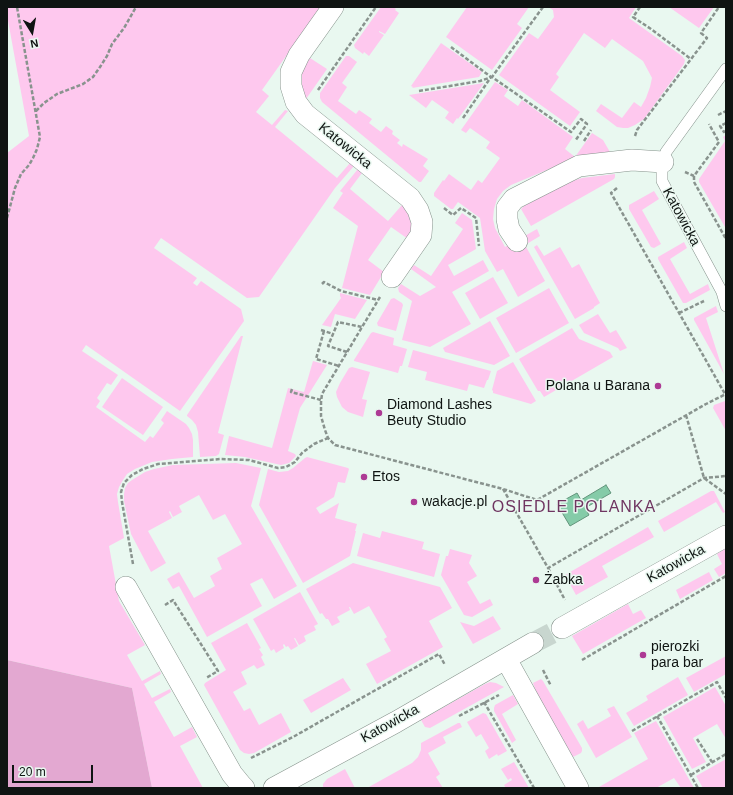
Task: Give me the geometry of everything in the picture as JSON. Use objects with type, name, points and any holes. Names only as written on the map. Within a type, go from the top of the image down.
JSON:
[{"type":"street","name":"Katowicka","points":[[333,7],[299,55],[291,72],[291,86],[296,102],[305,114],[410,198],[418,210],[422,222],[421,235],[392,277]]},
{"type":"street","points":[[517,241],[510,229],[507,219],[507,208],[514,199],[579,166],[632,160],[663,162]]},
{"type":"street","name":"Katowicka","points":[[562,628],[726,536]]},
{"type":"street","points":[[126,587],[232,774],[244,788]]},
{"type":"street","name":"Katowicka","points":[[274,788],[396,722],[533,643]]},
{"type":"street","points":[[506,659],[578,788]]},
{"type":"lane","name":"Katowicka","points":[[726,69],[666,152],[663,162],[662,181],[722,292],[726,306]]},
{"type":"path","points":[[7,218],[15,188],[21,174],[29,165],[38,149],[40,137],[17,7]]},
{"type":"path","points":[[36,111],[44,102],[57,94],[83,84],[93,77],[136,7]]},
{"type":"path","points":[[317,92],[376,7]]},
{"type":"path","points":[[463,118],[543,7]]},
{"type":"path","points":[[640,7],[633,17],[691,59]]},
{"type":"path","points":[[451,47],[571,132],[581,119],[587,124],[574,143]]},
{"type":"path","points":[[419,91],[480,81],[492,77]]},
{"type":"path","points":[[714,118],[726,111]]},
{"type":"path","points":[[708,122],[719,142],[694,176],[694,182],[726,239]]},
{"type":"path","points":[[726,123],[720,126],[724,132],[726,131]]},
{"type":"path","points":[[583,142],[591,130]]},
{"type":"path","points":[[663,162],[694,176]]},
{"type":"path","points":[[441,205],[453,215],[461,208],[476,218],[479,246]]},
{"type":"path","points":[[392,277],[322,394],[321,416],[324,430],[328,438],[335,445],[503,489],[537,500],[686,415],[726,394]]},
{"type":"path","points":[[322,284],[324,282],[341,291],[378,300]]},
{"type":"path","points":[[347,352],[328,346],[338,322],[362,327]]},
{"type":"path","points":[[333,334],[322,331],[316,359],[339,366]]},
{"type":"path","points":[[292,389],[292,392],[321,400]]},
{"type":"path","points":[[686,415],[704,478],[726,494]]},
{"type":"path","points":[[133,567],[121,492],[124,483],[132,475],[143,469],[158,464],[221,459],[248,460],[278,468],[286,467],[294,462],[302,453],[314,444],[328,438]]},
{"type":"path","points":[[548,568],[704,478],[726,476]]},
{"type":"path","points":[[503,489],[566,602],[562,605]]},
{"type":"path","points":[[582,660],[726,576]]},
{"type":"path","points":[[162,606],[174,600],[218,671],[205,679]]},
{"type":"path","points":[[250,759],[293,737],[439,654],[445,666]]},
{"type":"path","points":[[632,731],[717,682],[726,698]]},
{"type":"path","points":[[484,702],[534,788]]},
{"type":"path","points":[[658,716],[698,788]]},
{"type":"path","points":[[697,739],[712,762]]},
{"type":"path","points":[[691,775],[726,754]]},
{"type":"shaded area","points":[[7,7],[321,7],[262,90],[269,96],[256,112],[272,125],[285,110],[288,111],[275,127],[337,178],[350,163],[354,166],[335,188],[259,297],[247,298],[161,238],[154,248],[197,278],[193,283],[197,286],[201,281],[241,309],[244,321],[180,411],[86,345],[82,351],[118,375],[111,385],[107,383],[97,398],[100,401],[96,407],[145,442],[150,436],[153,438],[164,423],[161,420],[167,411],[186,424],[192,434],[193,457],[152,462],[127,474],[119,487],[117,494],[124,538],[109,546],[119,601],[145,645],[127,655],[142,681],[160,671],[161,674],[144,684],[152,698],[170,689],[171,692],[154,702],[174,737],[192,727],[197,737],[180,746],[203,788],[152,788],[132,688],[7,660],[7,153],[29,136],[7,15]]},
{"type":"shaded area","points":[[381,7],[393,7],[399,13],[385,34],[379,31],[384,35],[369,56],[364,52],[363,54],[355,48],[354,45]]},
{"type":"shaded area","points":[[467,7],[529,7],[517,24],[522,28],[492,70],[446,37]]},
{"type":"shaded area","points":[[548,7],[636,7],[629,18],[682,56],[685,60],[684,64],[644,119],[628,128],[617,127],[596,111],[601,104],[622,118],[634,102],[641,107],[646,98],[652,78],[643,61],[612,39],[605,48],[584,33],[556,74],[559,77],[550,90],[580,112],[570,126],[499,75],[529,33],[538,39],[554,17],[553,10]]},
{"type":"shaded area","points":[[669,7],[714,7],[699,28]]},
{"type":"shaded area","points":[[441,43],[482,72],[479,77],[412,88],[413,87],[411,86]]},
{"type":"shaded area","points":[[346,56],[349,56],[357,62],[342,83],[347,87],[338,101],[356,114],[359,110],[372,119],[369,123],[381,132],[386,126],[393,131],[392,134],[400,140],[397,143],[402,147],[403,144],[428,159],[423,166],[429,171],[421,182],[419,182],[322,102],[320,93]]},
{"type":"shaded area","points":[[310,58],[327,69],[306,99],[301,83],[301,74]]},
{"type":"shaded area","points":[[495,82],[508,90],[504,96],[518,106],[522,100],[573,137],[565,149],[575,157],[592,133],[603,140],[610,152],[570,160],[511,185],[503,191],[497,199],[493,219],[495,228],[505,247],[537,229],[540,236],[525,245],[545,281],[518,297],[503,269],[497,272],[485,251],[480,218],[458,202],[453,209],[451,209],[434,196],[434,193],[449,174],[471,190],[478,180],[482,183],[500,158],[486,148],[490,142],[470,128],[466,133],[461,130]]},
{"type":"shaded area","points":[[484,83],[453,124],[445,118],[449,112],[432,100],[426,108],[409,95]]},
{"type":"shaded area","points":[[726,135],[725,227],[699,182],[699,179],[725,141],[723,137]]},
{"type":"shaded area","points":[[358,169],[362,173],[350,189],[388,221],[402,205],[407,211],[412,225],[408,239],[391,227],[368,260],[384,272],[370,295],[342,288],[358,226],[333,208],[343,193],[340,191]]},
{"type":"shaded area","points":[[615,174],[614,179],[531,226],[521,209],[566,183],[582,178]]},
{"type":"shaded area","points":[[654,191],[659,199],[642,210],[661,244],[654,248],[651,247],[629,209],[629,205]]},
{"type":"shaded area","points":[[462,213],[472,220],[476,249],[448,265],[454,276],[483,260],[489,271],[452,292],[471,324],[430,347],[402,340],[412,301],[399,292],[398,288],[401,284],[420,296],[436,287],[411,269],[414,265],[431,276],[463,229],[455,223]]},
{"type":"shaded area","points":[[684,242],[687,248],[670,259],[690,294],[708,284],[710,290],[686,303],[683,303],[658,259],[658,257]]},
{"type":"shaded area","points":[[537,245],[544,256],[560,247],[572,268],[579,264],[600,303],[575,319],[534,247]]},
{"type":"shaded area","points":[[493,277],[508,303],[480,319],[465,293]]},
{"type":"shaded area","points":[[549,288],[569,323],[516,353],[496,318]]},
{"type":"shaded area","points":[[340,293],[367,300],[355,319],[335,314],[331,327],[322,325],[341,298]]},
{"type":"shaded area","points":[[394,298],[403,305],[396,331],[378,326],[377,323],[391,299]]},
{"type":"shaded area","points":[[716,306],[718,312],[706,318],[724,374],[694,320],[694,318]]},
{"type":"shaded area","points":[[598,314],[610,333],[616,330],[627,348],[620,351],[618,348],[584,333],[579,325]]},
{"type":"shaded area","points":[[490,321],[510,356],[494,365],[445,352],[443,348]]},
{"type":"shaded area","points":[[572,328],[579,339],[610,352],[613,357],[544,397],[540,391],[538,391],[519,359]]},
{"type":"shaded area","points":[[373,332],[394,338],[393,345],[407,349],[402,366],[400,366],[398,373],[354,361]]},
{"type":"shaded area","points":[[241,336],[243,336],[218,433],[224,435],[219,454],[216,456],[200,457],[196,425],[187,415]]},
{"type":"shaded area","points":[[413,350],[491,371],[488,380],[484,388],[469,384],[467,391],[425,380],[427,372],[408,367]]},
{"type":"shaded area","points":[[313,361],[327,365],[300,408],[288,451],[296,456],[289,463],[281,465],[245,457],[225,455],[229,436],[272,448],[288,388],[304,392]]},
{"type":"shaded area","points":[[513,362],[536,401],[531,404],[493,393],[492,390],[497,371]]},
{"type":"shaded area","points":[[352,367],[370,372],[362,399],[367,400],[363,417],[348,412],[342,407],[337,397],[336,392],[340,383],[349,368]]},
{"type":"shaded area","points":[[122,378],[163,407],[143,435],[102,407]]},
{"type":"shaded area","points":[[725,401],[726,431],[713,408],[714,405]]},
{"type":"shaded area","points":[[307,457],[349,469],[345,483],[338,482],[334,497],[316,508],[320,514],[339,503],[335,518],[357,524],[350,556],[303,583],[259,505],[268,469],[279,472],[288,471]]},
{"type":"shaded area","points":[[236,463],[261,468],[251,506],[297,586],[274,599],[262,578],[250,584],[262,606],[207,637],[179,586],[173,589],[167,579],[179,572],[194,598],[215,586],[210,576],[222,569],[217,558],[242,544],[225,514],[213,520],[199,495],[179,506],[182,512],[173,517],[170,511],[169,512],[172,518],[148,531],[166,563],[151,572],[131,534],[124,501],[125,488],[132,480],[145,472],[154,469],[173,465]]},
{"type":"shaded area","points":[[606,485],[611,493],[585,508],[589,515],[570,526],[557,504],[577,493],[581,500]]},
{"type":"shaded area","points":[[711,491],[714,491],[725,512],[723,513],[716,502],[664,532],[658,521]]},
{"type":"shaded area","points":[[648,527],[654,537],[602,566],[608,577],[576,595],[565,575]]},
{"type":"shaded area","points":[[382,531],[424,542],[422,549],[440,554],[434,577],[357,556],[363,533],[380,538]]},
{"type":"shaded area","points":[[726,548],[726,573],[719,577],[714,569],[722,564],[717,554]]},
{"type":"shaded area","points":[[450,549],[472,555],[469,563],[477,576],[467,582],[480,604],[490,599],[493,605],[472,617],[464,615],[441,575],[446,556],[448,556]]},
{"type":"shaded area","points":[[353,563],[440,587],[452,608],[429,621],[443,647],[377,684],[366,664],[391,651],[384,639],[387,637],[369,606],[354,614],[349,607],[350,610],[337,617],[340,622],[332,626],[322,613],[320,614],[306,589]]},
{"type":"shaded area","points":[[709,572],[713,580],[680,599],[676,590]]},
{"type":"shaded area","points":[[300,592],[318,624],[314,626],[316,630],[304,636],[306,641],[299,645],[294,638],[298,646],[291,650],[284,644],[284,648],[276,653],[274,649],[271,651],[253,619]]},
{"type":"shaded area","points":[[628,604],[633,614],[641,610],[646,618],[583,654],[572,636]]},
{"type":"shaded area","points":[[493,616],[501,629],[473,644],[460,622],[474,626]]},
{"type":"shaded area","points":[[247,623],[261,648],[259,649],[263,655],[261,657],[265,665],[257,669],[254,665],[241,672],[247,684],[233,692],[244,711],[250,708],[259,725],[281,713],[291,732],[254,753],[249,754],[240,750],[204,685],[226,670],[211,643]]},
{"type":"shaded area","points":[[726,656],[726,674],[694,692],[686,678]]},
{"type":"shaded area","points":[[7,660],[132,688],[152,788],[7,788]]},
{"type":"shaded area","points":[[678,677],[688,695],[634,726],[626,713],[648,700],[646,696]]},
{"type":"shaded area","points":[[343,678],[351,690],[311,713],[303,700]]},
{"type":"shaded area","points":[[541,679],[582,748],[581,753],[573,757],[537,694],[533,683]]},
{"type":"shaded area","points":[[490,682],[504,687],[430,728],[425,727],[421,720]]},
{"type":"shaded area","points":[[715,687],[726,706],[726,739],[717,724],[693,738],[706,762],[692,769],[663,717]]},
{"type":"shaded area","points":[[513,695],[518,704],[502,714],[516,740],[512,743],[494,711],[494,708],[495,705]]},
{"type":"shaded area","points":[[614,706],[632,737],[596,758],[577,724],[583,720],[588,729],[611,716],[607,709]]},
{"type":"shaded area","points":[[483,713],[486,714],[507,751],[498,756],[497,754],[489,759],[485,751],[489,748],[481,734],[476,737],[467,722]]},
{"type":"shaded area","points":[[656,721],[694,788],[681,788],[674,778],[656,788],[600,788],[599,787],[648,759],[634,733]]},
{"type":"shaded area","points":[[460,723],[462,727],[443,737],[446,743],[428,753],[440,774],[436,777],[443,788],[367,788],[412,763],[418,757],[421,750],[421,743]]},
{"type":"shaded area","points":[[726,759],[726,788],[703,788],[696,776]]},
{"type":"shaded area","points":[[514,762],[529,788],[506,788],[504,785],[512,780],[511,778],[508,780],[501,769]]},
{"type":"shaded area","points":[[345,769],[355,788],[323,788],[323,784],[327,779]]},
{"type":"tunnel","points":[[533,643],[562,628]]},
{"type":"place","name":"Polana u Barana","points":[[658,386]]},
{"type":"place","name":"Diamond Lashes Beuty Studio","points":[[379,413]]},
{"type":"place","name":"Etos","points":[[364,477]]},
{"type":"place","name":"wakacje.pl","points":[[414,502]]},
{"type":"place","name":"Żabka","points":[[536,580]]},
{"type":"place","name":"pierozki para bar","points":[[643,655]]},
{"type":"district","name":"OSIEDLE POLANKA","points":[[574,508]]}]
